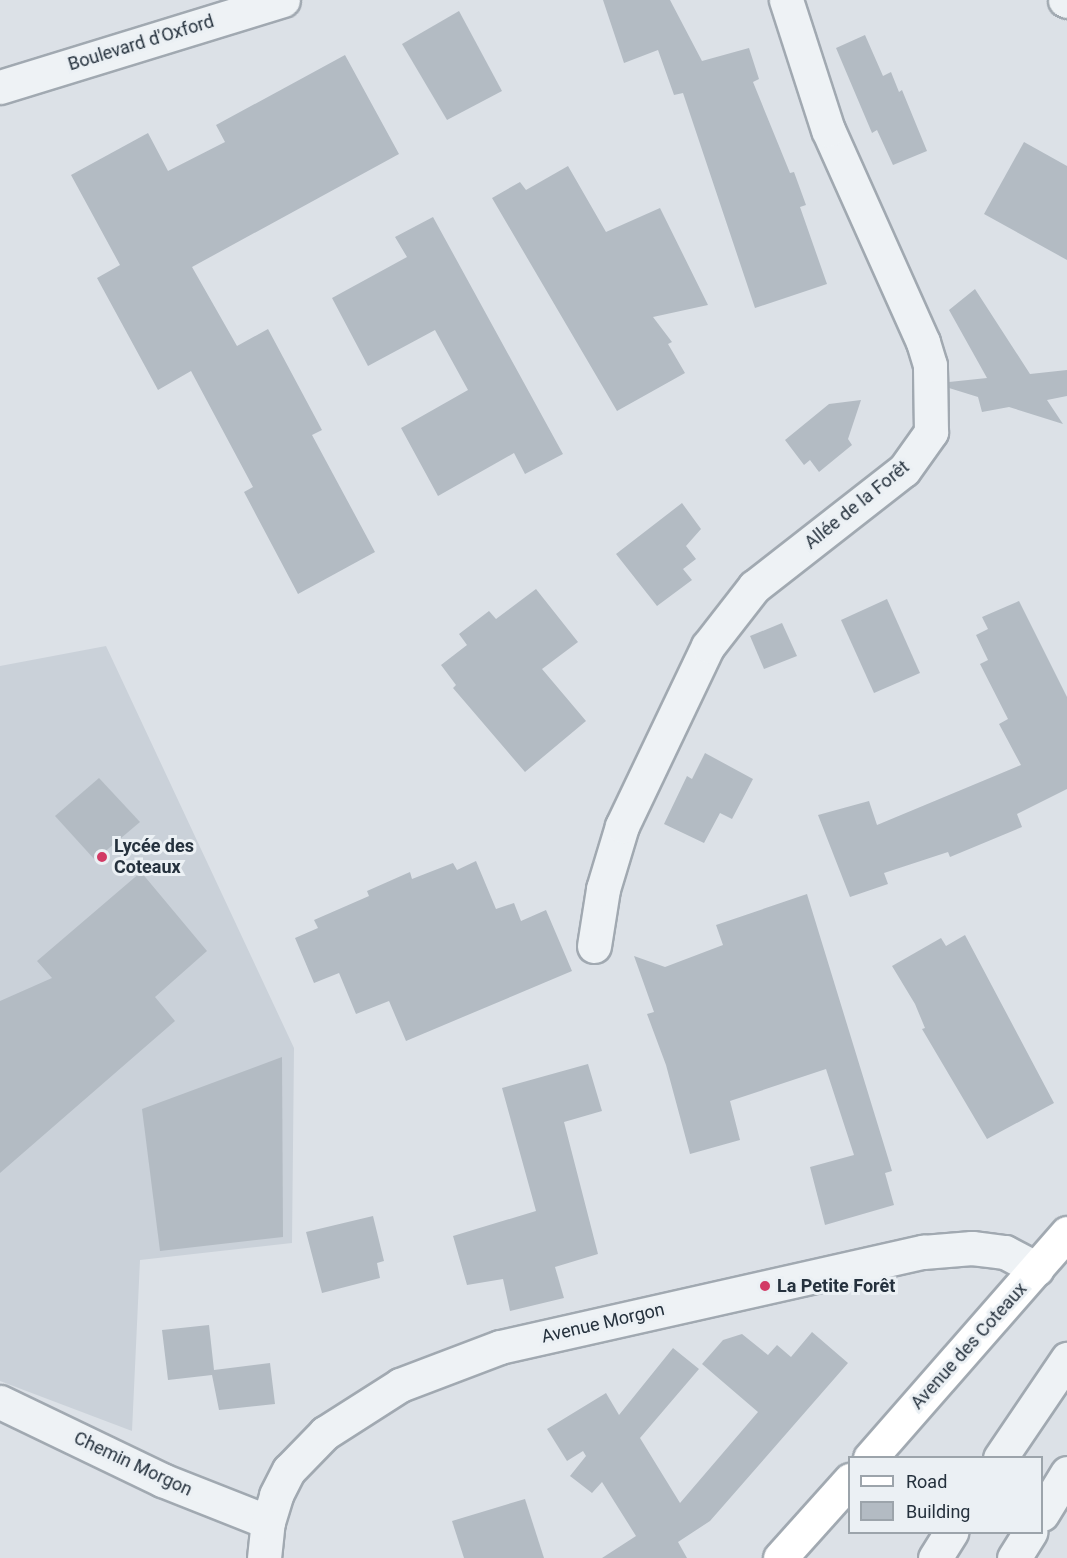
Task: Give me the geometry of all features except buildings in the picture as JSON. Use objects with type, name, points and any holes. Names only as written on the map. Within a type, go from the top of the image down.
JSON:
[{"type":"main road","name":"Avenue des Coteaux","points":[[872,1456],[1067,1233]]},
{"type":"main road","points":[[780,1558],[848,1481]]},
{"type":"street","name":"Boulevard d'Oxford","points":[[0,87],[283,0]]},
{"type":"street","name":"Allée de la Forêt","points":[[594,946],[603,889],[622,826],[708,646],[754,587],[904,470],[931,432],[933,405],[924,342],[828,130],[786,0]]},
{"type":"street","name":"Avenue Morgon","points":[[264,1558],[268,1522],[289,1470],[325,1433],[400,1385],[500,1347],[923,1252],[972,1248],[1005,1252],[1037,1269]]},
{"type":"street","points":[[1001,1456],[1067,1359]]},
{"type":"street","name":"Chemin Morgon","points":[[0,1402],[162,1480],[268,1522]]},
{"type":"street","points":[[1043,1511],[1067,1473]]},
{"type":"street","points":[[935,1558],[950,1534]]},
{"type":"street","points":[[1014,1558],[1029,1534]]},
{"type":"shaded area","name":"Lycée des Coteaux","points":[[106,646],[294,1048],[292,1243],[140,1260],[132,1431],[0,1381],[0,666]]},
{"type":"place","name":"Lycée des Coteaux","points":[[102,857]]},
{"type":"place","name":"La Petite Forêt","points":[[765,1286]]}]
